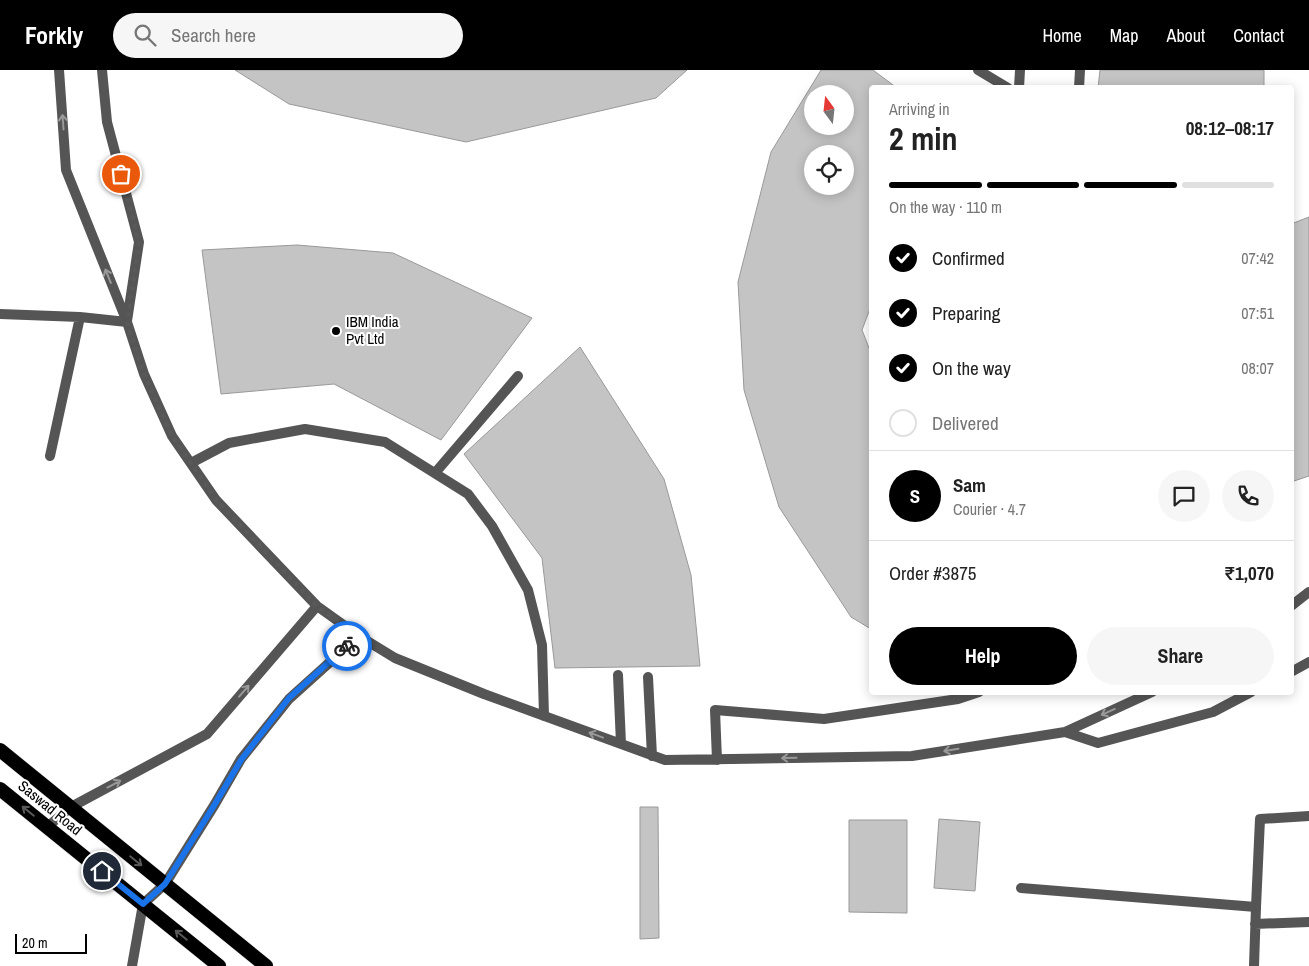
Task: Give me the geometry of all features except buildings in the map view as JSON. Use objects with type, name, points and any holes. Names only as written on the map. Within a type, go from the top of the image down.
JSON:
[{"type":"highway","points":[[2,751],[266,966]]},
{"type":"highway","name":"Saswad Road","points":[[0,789],[219,966]]},
{"type":"street","points":[[59,70],[66,170],[127,322],[144,374],[172,436],[216,500],[317,606],[359,636],[395,658],[484,694],[665,760],[912,756],[1066,732],[1146,695]]},
{"type":"street","points":[[102,70],[107,122],[139,242],[127,322]]},
{"type":"street","points":[[978,70],[1003,85]]},
{"type":"street","points":[[1018,85],[1020,70]]},
{"type":"street","points":[[1079,85],[1080,70]]},
{"type":"street","points":[[0,314],[80,317],[127,322]]},
{"type":"street","points":[[50,456],[80,317]]},
{"type":"street","points":[[435,473],[518,376]]},
{"type":"street","points":[[191,463],[229,443],[305,430],[385,442],[468,494],[492,526],[528,590],[542,644],[544,716]]},
{"type":"street","points":[[1294,604],[1309,592]]},
{"type":"street","points":[[47,827],[71,807],[207,734],[317,606]]},
{"type":"street","points":[[132,966],[143,904],[165,884],[241,760],[289,698],[359,636]]},
{"type":"street","points":[[1294,670],[1309,662]]},
{"type":"street","points":[[618,676],[621,744]]},
{"type":"street","points":[[648,677],[652,756]]},
{"type":"street","points":[[717,760],[715,710],[824,719],[958,700],[971,695]]},
{"type":"street","points":[[1066,732],[1098,743],[1213,712],[1245,695]]},
{"type":"street","points":[[1254,966],[1260,819],[1309,816]]},
{"type":"street","points":[[1020,888],[1256,907]]},
{"type":"street","points":[[1255,924],[1309,922]]},
{"type":"way so far","points":[[121,174],[139,242],[127,322],[144,374],[172,436],[216,500],[317,606],[359,636],[347,646]]},
{"type":"place","name":"IBM India Pvt Ltd","points":[[336,331]]},
{"type":"route","points":[[102,871],[143,904],[165,884],[241,760],[289,698],[347,646]]}]
